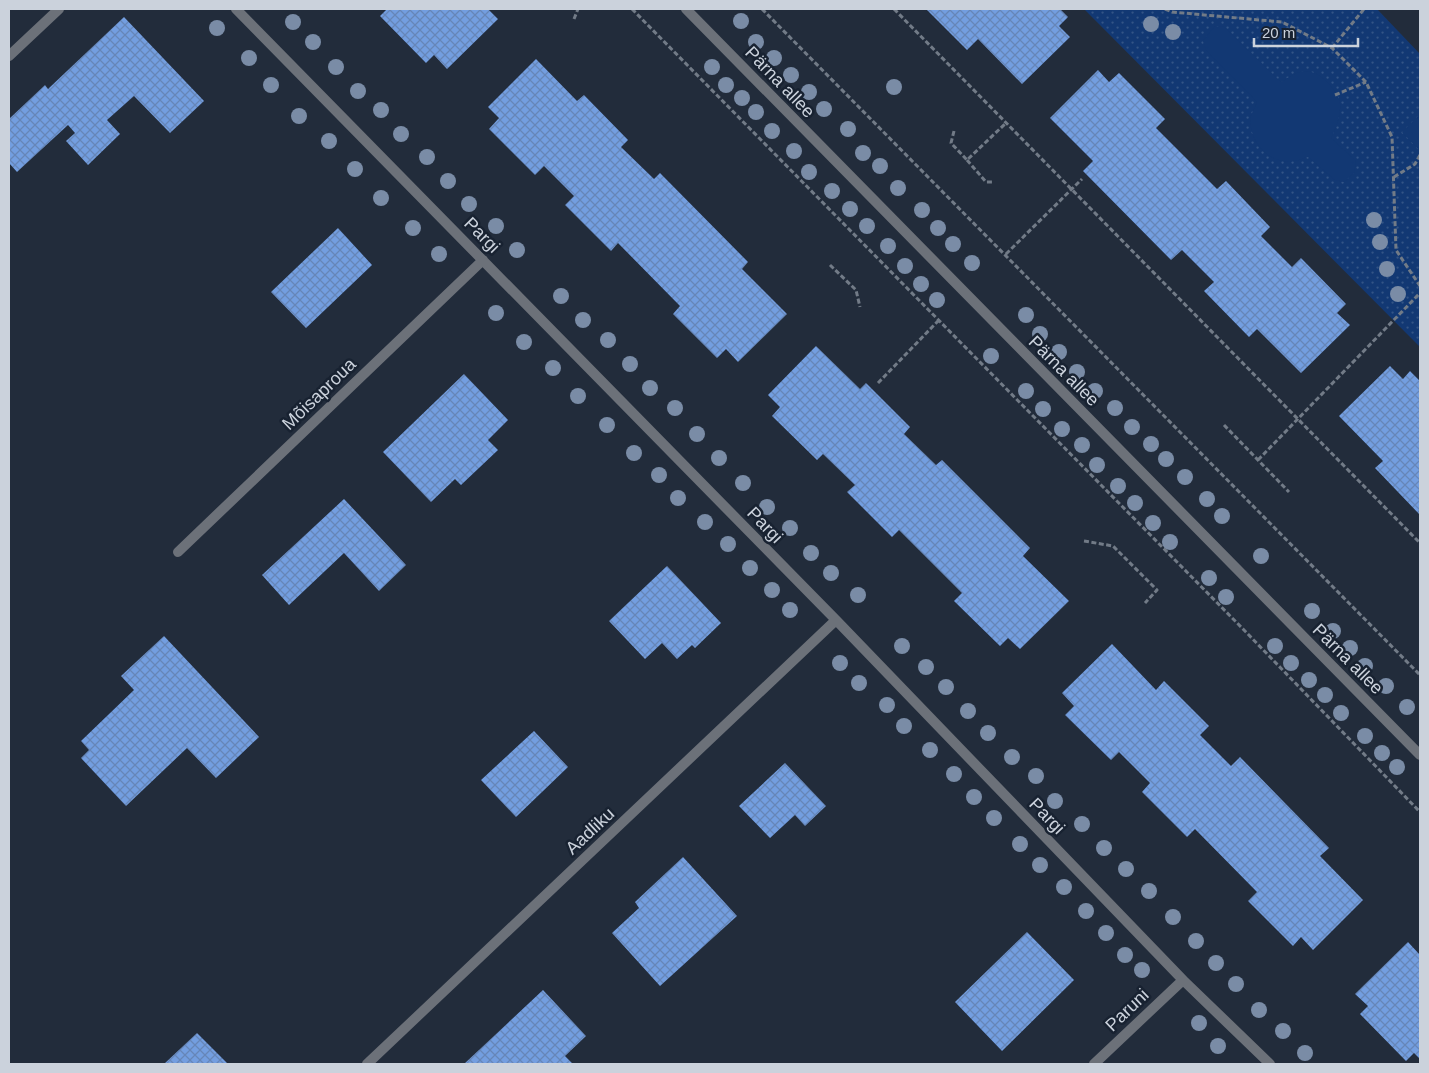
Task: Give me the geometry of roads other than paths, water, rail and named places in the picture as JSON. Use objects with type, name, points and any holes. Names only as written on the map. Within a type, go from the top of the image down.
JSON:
[{"type":"street","points":[[9,56],[59,9]]},
{"type":"street","name":"Pargi","points":[[236,9],[836,620],[1183,980],[1270,1064]]},
{"type":"street","name":"Pärna allee","points":[[686,9],[1420,755]]},
{"type":"street","name":"Mõisaproua","points":[[178,552],[483,260]]},
{"type":"street","name":"Aadliku","points":[[367,1064],[836,620]]},
{"type":"street","name":"Paruni","points":[[1094,1064],[1183,980]]}]
